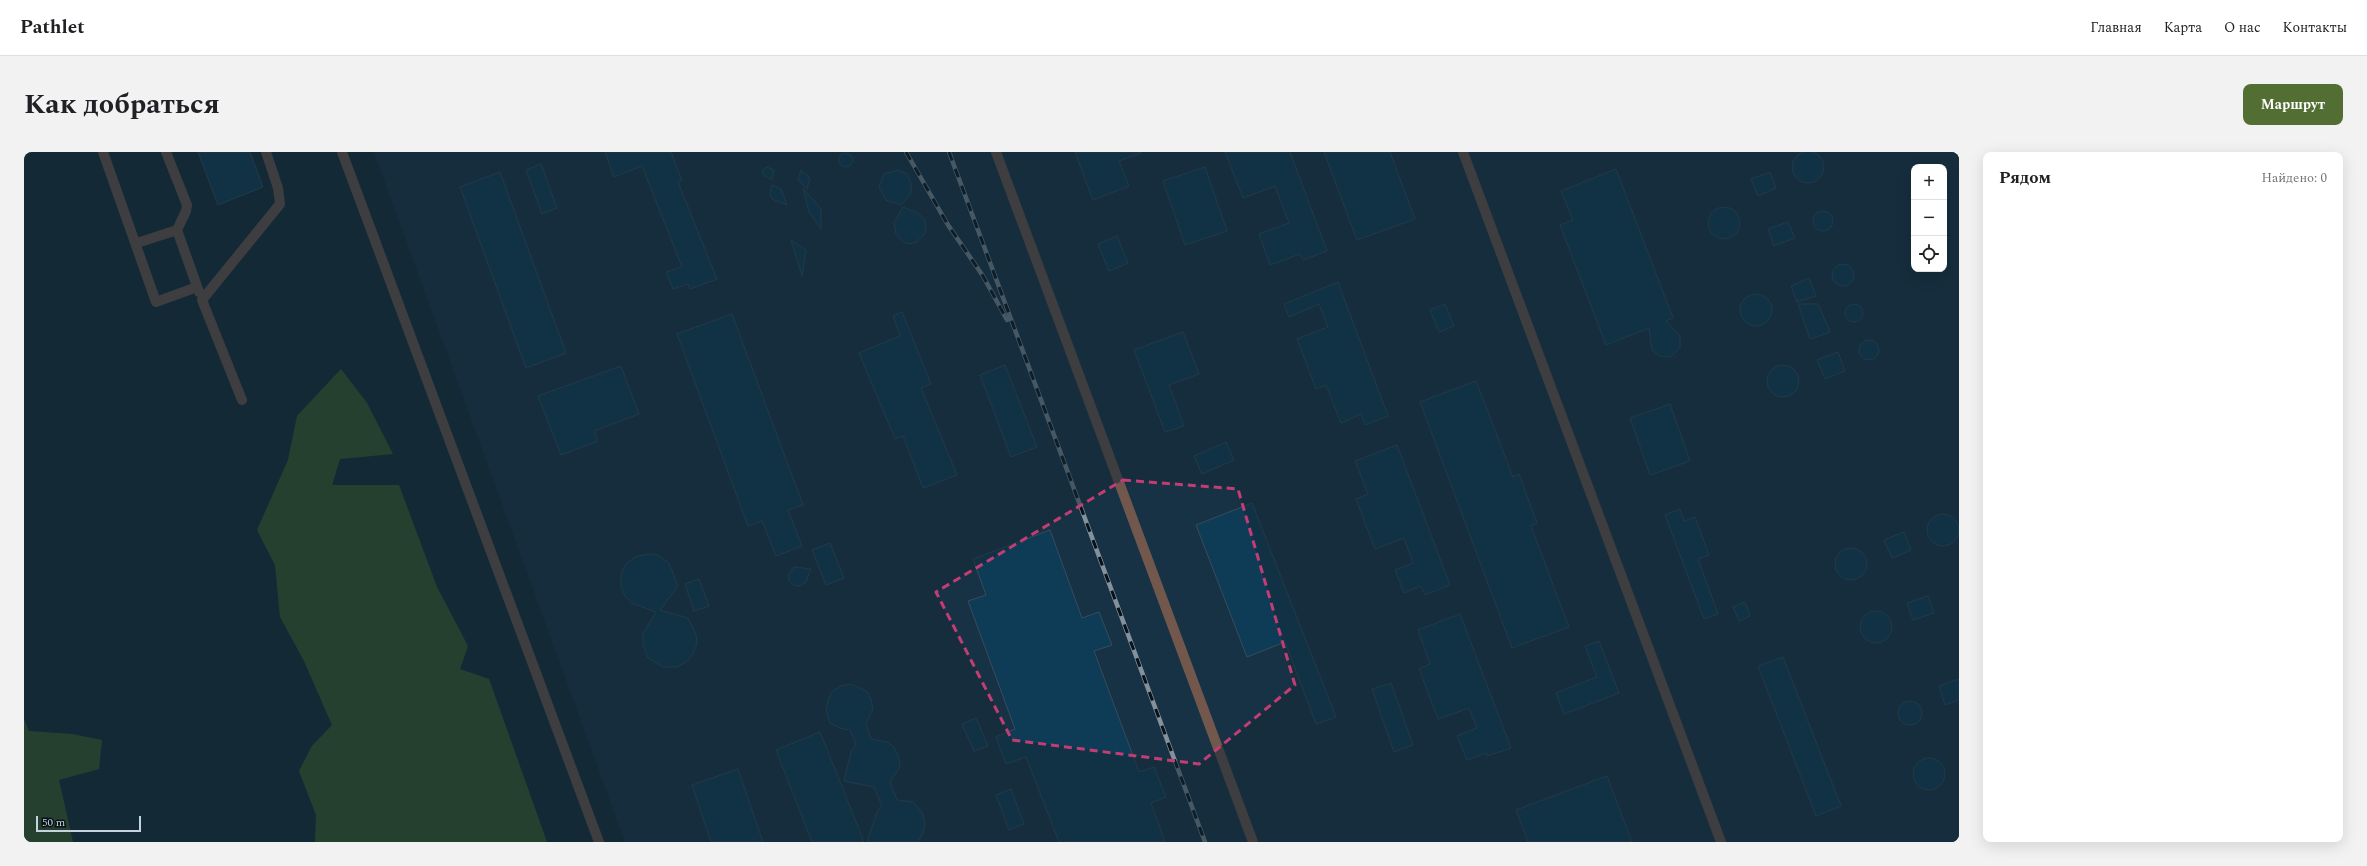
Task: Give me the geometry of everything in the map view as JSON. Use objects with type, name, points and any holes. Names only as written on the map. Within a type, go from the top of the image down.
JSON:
[{"type":"street","points":[[103,152],[156,302],[197,287]]},
{"type":"street","points":[[166,152],[187,204],[186,211],[177,230],[197,287],[242,400]]},
{"type":"street","points":[[202,300],[280,204],[278,188],[266,152]]},
{"type":"street","points":[[342,152],[599,842]]},
{"type":"street","points":[[996,152],[1253,842]]},
{"type":"street","points":[[1463,152],[1721,842]]},
{"type":"street","points":[[136,243],[177,230]]},
{"type":"highlighted area","points":[[1123,480],[1238,489],[1295,685],[1199,764],[1012,740],[936,592]]},
{"type":"shaded area","points":[[374,152],[1959,152],[1959,842],[625,842]]},
{"type":"green space","points":[[341,369],[367,403],[393,454],[340,459],[332,485],[399,485],[437,587],[468,646],[460,669],[489,679],[547,842],[315,842],[316,815],[299,771],[312,746],[332,725],[304,661],[280,617],[275,565],[257,530],[288,460],[297,416]]},
{"type":"green space","points":[[24,719],[29,731],[72,734],[102,740],[99,769],[59,780],[73,842],[24,842]]},
{"type":"building","points":[[1805,151],[1811,151],[1821,158],[1824,167],[1823,173],[1817,180],[1811,183],[1805,183],[1795,176],[1792,170],[1792,164],[1799,154]]},
{"type":"building","points":[[198,152],[250,152],[263,187],[218,205]]},
{"type":"building","points":[[605,152],[671,152],[682,181],[678,182],[717,279],[690,289],[688,284],[673,289],[666,272],[682,267],[642,166],[614,177]]},
{"type":"building","points":[[1075,152],[1141,153],[1119,161],[1129,186],[1093,200]]},
{"type":"building","points":[[1225,152],[1290,152],[1327,251],[1303,260],[1300,254],[1270,265],[1259,234],[1289,223],[1275,186],[1243,198]]},
{"type":"building","points":[[1324,152],[1390,152],[1415,219],[1357,240]]},
{"type":"building","points":[[843,153],[849,153],[853,157],[853,163],[849,167],[843,167],[839,163],[839,157]]},
{"type":"building","points":[[541,164],[557,208],[542,214],[526,170]]},
{"type":"building","points":[[767,167],[774,170],[772,180],[763,175],[763,170]]},
{"type":"building","points":[[1205,167],[1227,231],[1185,245],[1163,181]]},
{"type":"building","points":[[1616,169],[1673,318],[1666,321],[1680,336],[1680,348],[1670,357],[1660,356],[1652,350],[1649,328],[1606,345],[1560,225],[1573,220],[1561,191]]},
{"type":"building","points":[[801,170],[810,178],[807,189],[798,180]]},
{"type":"building","points":[[898,170],[907,174],[912,185],[910,195],[901,205],[886,200],[879,187],[884,174]]},
{"type":"building","points":[[500,172],[566,353],[526,368],[460,187]]},
{"type":"building","points":[[1770,172],[1776,188],[1758,196],[1751,179]]},
{"type":"building","points":[[772,185],[781,189],[787,205],[772,199],[770,194]]},
{"type":"building","points":[[803,188],[821,209],[821,229],[809,212]]},
{"type":"building","points":[[903,207],[918,213],[925,220],[926,232],[917,242],[909,244],[903,242],[896,234],[894,223]]},
{"type":"building","points":[[1721,207],[1727,207],[1736,211],[1740,223],[1736,235],[1727,239],[1721,239],[1712,235],[1708,226],[1708,220],[1712,211]]},
{"type":"building","points":[[1823,211],[1830,214],[1833,221],[1830,228],[1823,231],[1816,228],[1813,221],[1816,214]]},
{"type":"building","points":[[1788,222],[1795,238],[1774,246],[1768,229]]},
{"type":"building","points":[[1117,236],[1128,263],[1109,271],[1098,244]]},
{"type":"building","points":[[791,240],[806,250],[802,276]]},
{"type":"building","points":[[1843,264],[1851,267],[1854,275],[1851,283],[1843,286],[1835,283],[1832,275],[1835,267]]},
{"type":"building","points":[[1809,278],[1816,296],[1797,302],[1791,286]]},
{"type":"building","points":[[1338,282],[1388,416],[1365,425],[1361,414],[1341,423],[1326,385],[1316,389],[1297,339],[1328,327],[1319,304],[1289,317],[1284,304]]},
{"type":"building","points":[[1753,294],[1759,294],[1768,298],[1772,310],[1768,322],[1759,326],[1753,326],[1744,322],[1740,313],[1740,307],[1744,298]]},
{"type":"building","points":[[1445,304],[1454,326],[1439,332],[1430,310]]},
{"type":"building","points":[[1798,304],[1818,304],[1830,332],[1810,339]]},
{"type":"building","points":[[1850,304],[1858,304],[1863,309],[1861,320],[1858,322],[1850,322],[1845,317],[1845,309]]},
{"type":"building","points":[[902,312],[931,384],[921,388],[957,475],[923,488],[903,436],[895,439],[859,353],[900,336],[893,316]]},
{"type":"building","points":[[732,314],[803,505],[788,510],[802,546],[776,556],[762,521],[748,526],[677,334]]},
{"type":"building","points":[[1183,332],[1199,374],[1169,385],[1184,426],[1165,432],[1134,350]]},
{"type":"building","points":[[1869,340],[1876,343],[1879,350],[1876,357],[1869,360],[1862,357],[1859,350],[1862,343]]},
{"type":"building","points":[[1838,352],[1845,371],[1825,379],[1817,360]]},
{"type":"building","points":[[1005,365],[1037,447],[1011,457],[980,375]]},
{"type":"building","points":[[1780,365],[1786,365],[1795,369],[1799,381],[1795,393],[1786,397],[1780,397],[1771,393],[1767,384],[1767,378],[1771,369]]},
{"type":"building","points":[[621,366],[639,414],[594,431],[598,441],[561,455],[538,396]]},
{"type":"building","points":[[1476,381],[1513,477],[1519,474],[1537,523],[1531,526],[1569,627],[1512,648],[1420,402]]},
{"type":"building","points":[[1670,404],[1690,461],[1650,475],[1630,418]]},
{"type":"building","points":[[1226,442],[1234,460],[1202,474],[1194,456]]},
{"type":"building","points":[[1397,445],[1450,585],[1425,595],[1421,586],[1404,593],[1395,570],[1413,563],[1404,538],[1375,549],[1356,499],[1368,494],[1355,461]]},
{"type":"building","points":[[1252,503],[1336,717],[1316,724],[1285,642],[1247,657],[1196,525]]},
{"type":"building","points":[[1680,509],[1684,521],[1695,517],[1709,555],[1698,559],[1718,614],[1704,619],[1665,515]]},
{"type":"building","points":[[1940,514],[1946,514],[1955,518],[1959,530],[1955,542],[1946,546],[1940,546],[1931,542],[1927,533],[1927,527],[1931,518]]},
{"type":"building","points":[[1050,530],[1082,618],[1099,612],[1112,645],[1094,651],[1139,772],[1154,767],[1166,797],[1151,803],[1165,842],[1059,842],[1026,757],[1006,764],[996,737],[1015,729],[968,601],[986,595],[973,559]]},
{"type":"building","points":[[1904,532],[1911,550],[1892,558],[1884,540]]},
{"type":"building","points":[[830,543],[844,578],[826,585],[812,550]]},
{"type":"building","points":[[1848,548],[1854,548],[1863,552],[1867,564],[1863,576],[1854,580],[1848,580],[1839,576],[1835,567],[1835,561],[1839,552]]},
{"type":"building","points":[[648,554],[658,555],[669,563],[678,586],[660,610],[688,618],[696,634],[697,644],[693,654],[686,662],[677,667],[663,667],[648,658],[643,645],[643,634],[656,612],[632,603],[625,596],[621,586],[621,574],[625,565],[635,557]]},
{"type":"building","points":[[794,567],[811,569],[806,582],[800,586],[794,585],[789,581],[788,575]]},
{"type":"building","points":[[699,579],[709,606],[694,611],[685,584]]},
{"type":"building","points":[[1928,596],[1934,613],[1913,620],[1907,603]]},
{"type":"building","points":[[1745,602],[1750,616],[1739,621],[1733,607]]},
{"type":"building","points":[[1873,611],[1879,611],[1888,615],[1892,627],[1888,639],[1879,643],[1873,643],[1864,639],[1860,630],[1860,624],[1864,615]]},
{"type":"building","points":[[1460,614],[1511,748],[1487,756],[1486,753],[1467,760],[1457,736],[1477,728],[1469,708],[1438,719],[1419,669],[1430,664],[1418,630]]},
{"type":"building","points":[[1599,641],[1619,693],[1564,714],[1556,693],[1597,677],[1585,646]]},
{"type":"building","points":[[1783,657],[1841,806],[1816,816],[1758,666]]},
{"type":"building","points":[[1959,679],[1959,700],[1945,705],[1939,686]]},
{"type":"building","points":[[1391,683],[1413,745],[1394,752],[1372,689]]},
{"type":"building","points":[[851,684],[866,691],[871,699],[873,709],[866,724],[871,739],[887,742],[894,747],[899,758],[900,767],[890,782],[897,800],[913,802],[922,812],[925,824],[923,833],[918,842],[867,842],[877,812],[882,806],[874,787],[844,781],[851,752],[856,744],[850,730],[840,728],[830,723],[826,710],[829,697],[833,691],[841,686]]},
{"type":"building","points":[[1905,701],[1915,701],[1922,708],[1922,718],[1915,725],[1905,725],[1898,718],[1898,708]]},
{"type":"building","points":[[976,718],[988,746],[974,751],[962,724]]},
{"type":"building","points":[[820,732],[864,842],[812,842],[776,750]]},
{"type":"building","points":[[1926,758],[1932,758],[1941,762],[1945,774],[1941,786],[1932,790],[1926,790],[1917,786],[1913,777],[1913,771],[1917,762]]},
{"type":"building","points":[[738,769],[763,842],[711,842],[692,785]]},
{"type":"building","points":[[1607,776],[1632,842],[1528,842],[1516,810]]},
{"type":"building","points":[[1011,789],[1024,824],[1009,830],[996,795]]},
{"type":"railway","points":[[906,152],[948,225],[983,276],[1007,320]]},
{"type":"railway","points":[[949,152],[1205,842]]}]
